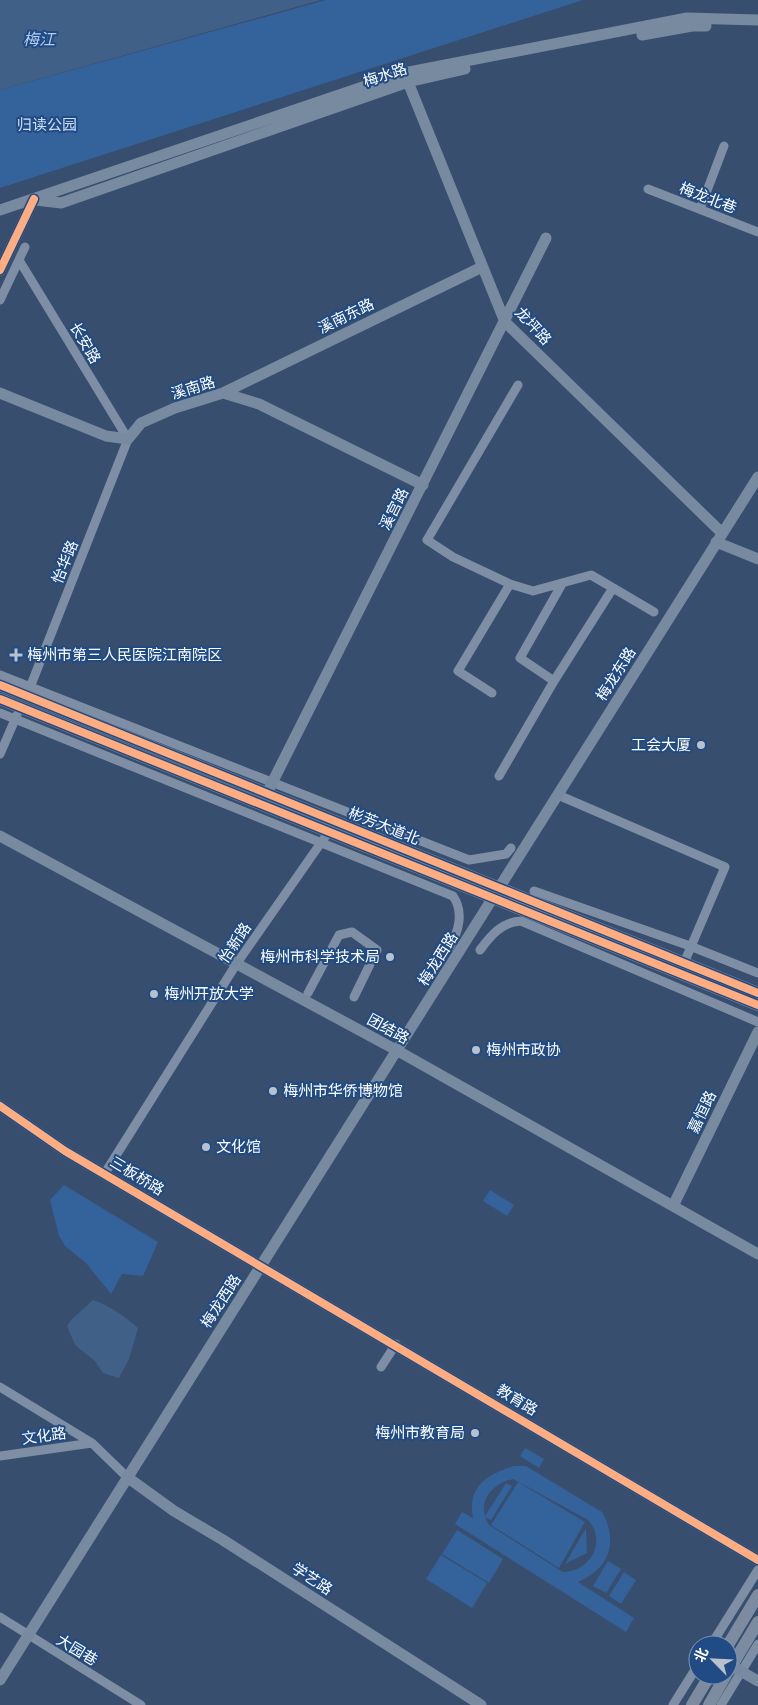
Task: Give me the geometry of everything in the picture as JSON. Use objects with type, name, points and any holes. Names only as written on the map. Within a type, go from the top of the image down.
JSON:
[{"type":"main road","name":"彬芳大道北","points":[[0,685],[29,691],[269,788],[500,888],[758,992]]},
{"type":"main road","name":"彬芳大道北","points":[[0,699],[18,713],[325,837],[493,899],[758,1005]]},
{"type":"main road","points":[[734,1635],[758,1595]]},
{"type":"main road","points":[[738,1660],[758,1622]]},
{"type":"main road","points":[[692,1705],[704,1685]]},
{"type":"main road","points":[[709,1705],[723,1685]]},
{"type":"street","name":"梅水路","points":[[0,210],[404,73],[687,18],[758,20]]},
{"type":"street","name":"梅水路","points":[[34,199],[61,203],[408,82],[523,56],[692,26],[758,27]]},
{"type":"street","name":"龙坪路","points":[[408,82],[505,322],[719,537]]},
{"type":"street","points":[[700,209],[724,146]]},
{"type":"street","name":"梅龙北巷","points":[[648,189],[758,232]]},
{"type":"street","points":[[0,270],[34,199]]},
{"type":"street","name":"溪宫路","points":[[269,788],[546,238]]},
{"type":"street","points":[[0,300],[26,247]]},
{"type":"street","name":"长安路","points":[[19,260],[128,439]]},
{"type":"street","name":"溪南东路","points":[[223,393],[482,267]]},
{"type":"street","points":[[518,385],[427,540],[453,557],[510,584],[533,591],[592,575],[654,612]]},
{"type":"street","points":[[0,393],[106,436],[128,439]]},
{"type":"street","name":"溪南路","points":[[128,439],[141,423],[175,408],[223,393],[259,404],[423,485]]},
{"type":"street","name":"怡华路","points":[[29,691],[128,439]]},
{"type":"street","name":"梅龙东路","points":[[500,888],[758,477]]},
{"type":"street","points":[[719,537],[758,559]]},
{"type":"street","points":[[492,693],[458,672],[510,584]]},
{"type":"street","points":[[554,681],[520,658],[562,584]]},
{"type":"street","points":[[499,776],[554,681],[613,588]]},
{"type":"street","points":[[0,675],[29,691]]},
{"type":"street","points":[[0,712],[18,713],[0,754]]},
{"type":"street","points":[[269,788],[468,860],[506,854],[511,848]]},
{"type":"street","points":[[558,795],[725,867],[684,963]]},
{"type":"street","name":"团结路","points":[[0,836],[398,1051],[758,1254]]},
{"type":"street","points":[[325,837],[453,896],[459,905],[458,927],[449,948]]},
{"type":"street","name":"怡新路","points":[[105,1173],[237,963],[325,837]]},
{"type":"street","name":"梅龙西路","points":[[0,1680],[26,1635],[500,888]]},
{"type":"street","points":[[534,891],[690,946],[758,973]]},
{"type":"street","points":[[480,950],[492,935],[510,922],[521,921],[758,1022]]},
{"type":"street","points":[[308,993],[339,935],[352,932],[377,950],[354,997]]},
{"type":"street","name":"嘉恒路","points":[[673,1206],[758,1032]]},
{"type":"street","name":"三板桥路","points":[[0,1106],[65,1150],[261,1266]]},
{"type":"street","name":"教育路","points":[[261,1266],[396,1344],[758,1560]]},
{"type":"street","points":[[381,1367],[396,1344]]},
{"type":"street","points":[[0,1387],[92,1443],[127,1477]]},
{"type":"street","name":"文化路","points":[[0,1456],[92,1443]]},
{"type":"street","name":"学艺路","points":[[127,1477],[174,1511],[223,1540],[481,1705]]},
{"type":"street","points":[[717,1635],[758,1570]]},
{"type":"street","name":"大园巷","points":[[0,1617],[140,1705]]},
{"type":"street","points":[[738,1665],[758,1644]]},
{"type":"street","points":[[738,1673],[758,1681]]},
{"type":"street","points":[[673,1705],[688,1682]]},
{"type":"street","points":[[721,1705],[727,1685]]},
{"type":"green space","name":"归读公园","points":[[326,0],[583,0],[0,188],[0,90]]},
{"type":"green space","points":[[64,1185],[158,1242],[143,1276],[122,1274],[111,1294],[86,1263],[65,1246],[59,1236],[50,1200]]},
{"type":"green space","points":[[490,1190],[514,1205],[507,1216],[483,1201]]},
{"type":"green space","points":[[525,1448],[544,1459],[539,1468],[520,1456]]},
{"type":"green space","points":[[514,1466],[526,1466],[602,1512],[610,1533],[608,1553],[604,1562],[597,1570],[589,1577],[578,1582],[634,1618],[626,1632],[455,1524],[462,1512],[473,1518],[473,1498],[481,1483],[495,1473]],"holes":[[[513,1479],[588,1520],[594,1528],[596,1537],[593,1554],[581,1566],[563,1572],[489,1525],[485,1517],[491,1520],[512,1486],[506,1483],[485,1516],[484,1509],[490,1492],[500,1484]]]},
{"type":"green space","points":[[518,1482],[585,1522],[559,1568],[491,1525]]},
{"type":"green space","points":[[586,1528],[587,1553],[565,1564]]},
{"type":"green space","points":[[457,1530],[503,1559],[489,1583],[442,1554]]},
{"type":"green space","points":[[441,1555],[487,1583],[472,1608],[426,1579]]},
{"type":"green space","points":[[608,1561],[621,1569],[606,1593],[593,1586]]},
{"type":"green space","points":[[624,1572],[636,1580],[621,1604],[609,1596]]},
{"type":"water","name":"梅江","points":[[0,0],[321,0],[0,90]]},
{"type":"water","points":[[93,1300],[117,1312],[138,1328],[129,1359],[119,1378],[103,1373],[95,1361],[75,1345],[67,1326]]},
{"type":"cycle path","points":[[0,270],[34,199]]},
{"type":"cycle path","points":[[0,685],[758,993]]},
{"type":"cycle path","points":[[0,699],[758,1005]]},
{"type":"cycle path","points":[[0,1106],[65,1151],[758,1560]]},
{"type":"place","name":"梅州市第三人民医院江南院区","points":[[16,655]]},
{"type":"place","name":"工会大厦","points":[[701,745]]},
{"type":"place","name":"梅州市科学技术局","points":[[390,957]]},
{"type":"place","name":"梅州开放大学","points":[[154,994]]},
{"type":"place","name":"梅州市政协","points":[[476,1050]]},
{"type":"place","name":"梅州市华侨博物馆","points":[[273,1091]]},
{"type":"place","name":"文化馆","points":[[206,1147]]},
{"type":"place","name":"梅州市教育局","points":[[475,1433]]}]
